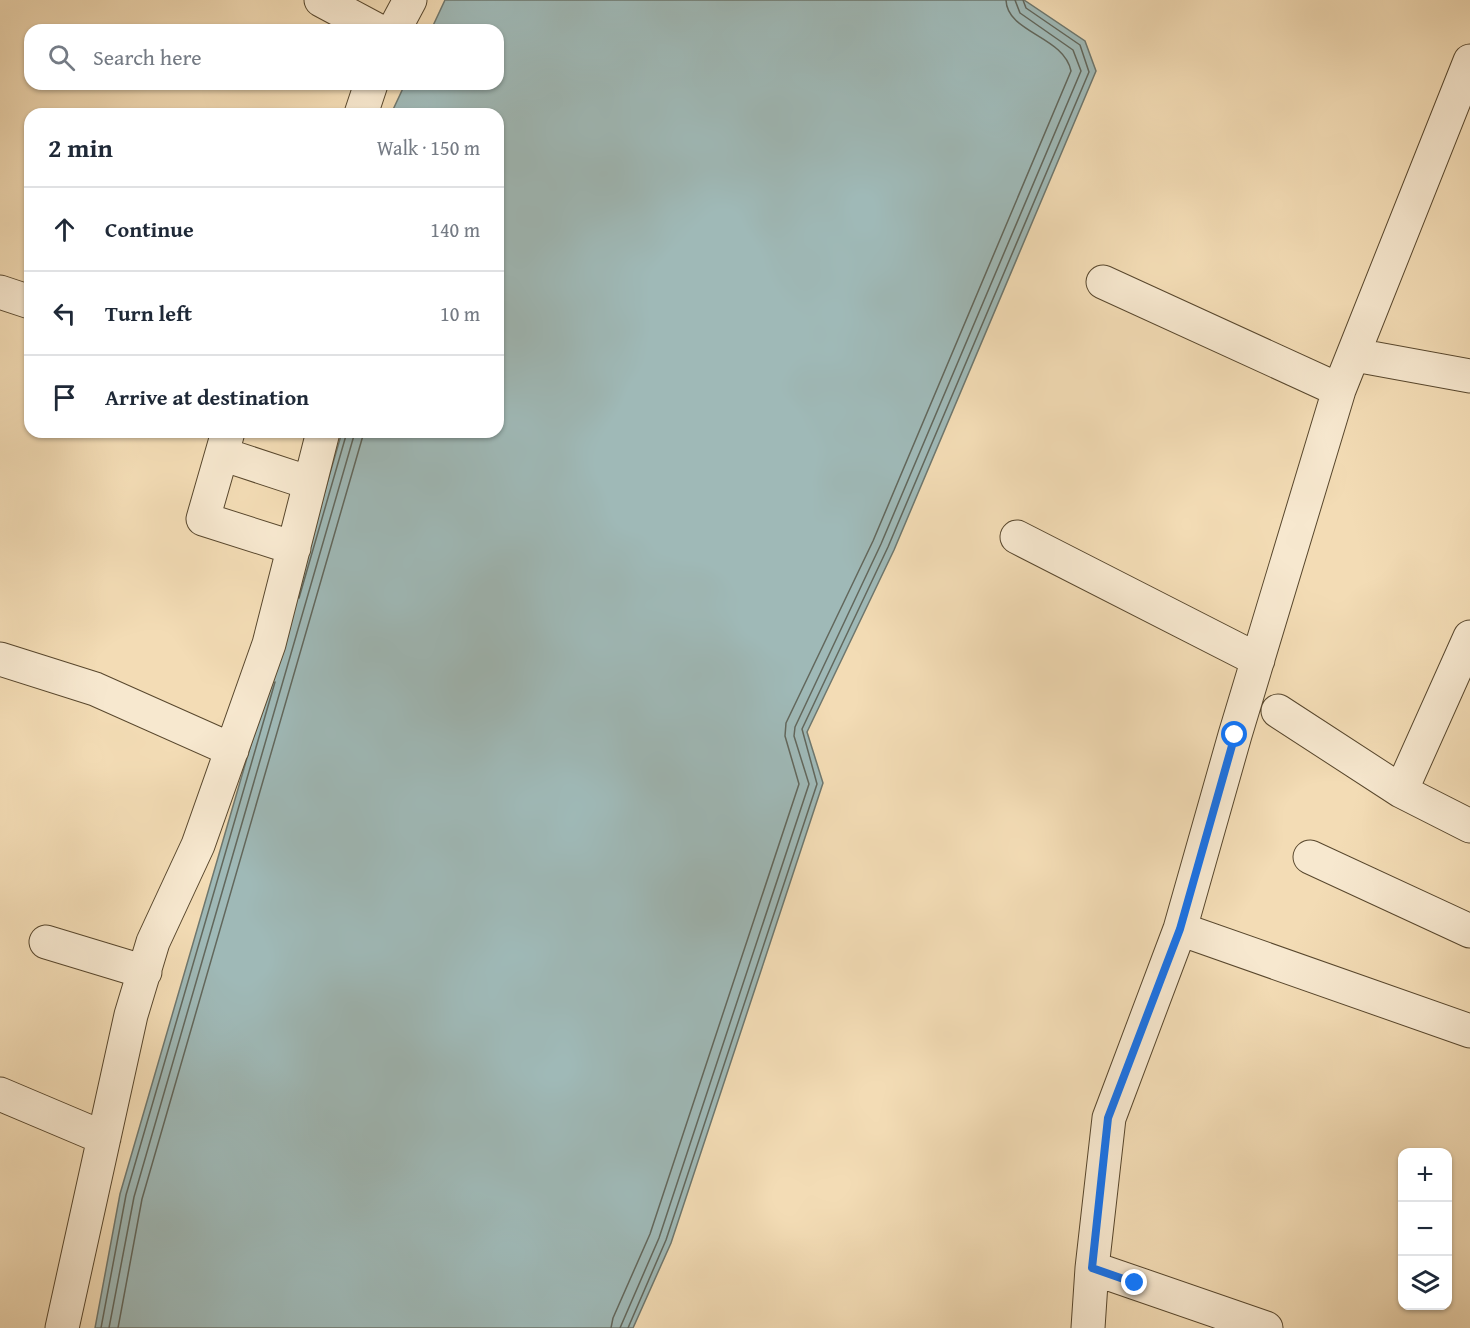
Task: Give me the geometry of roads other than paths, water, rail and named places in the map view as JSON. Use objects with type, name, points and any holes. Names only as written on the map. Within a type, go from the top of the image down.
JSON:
[{"type":"street","points":[[321,0],[366,24]]},
{"type":"street","points":[[397,24],[411,0]]},
{"type":"street","points":[[1088,1328],[1108,1118],[1180,929],[1339,390],[1466,81]]},
{"type":"street","points":[[362,108],[369,90]]},
{"type":"street","points":[[1103,282],[1339,390]]},
{"type":"street","points":[[0,292],[24,300]]},
{"type":"street","points":[[1355,355],[1470,376]]},
{"type":"street","points":[[62,1328],[131,1015],[153,942],[198,844],[269,644],[321,438]]},
{"type":"street","points":[[294,548],[202,519],[225,443],[310,483]]},
{"type":"street","points":[[1017,537],[1258,660]]},
{"type":"street","points":[[1401,791],[1470,637]]},
{"type":"street","points":[[0,659],[95,688],[232,750]]},
{"type":"street","points":[[1278,711],[1401,791],[1470,826]]},
{"type":"street","points":[[1310,857],[1470,931]]},
{"type":"street","points":[[1180,929],[1470,1031]]},
{"type":"street","points":[[46,942],[145,972]]},
{"type":"street","points":[[0,1094],[104,1138]]},
{"type":"street","points":[[1092,1268],[1266,1328]]},
{"type":"water","points":[[445,0],[1024,0],[1085,41],[1096,71],[894,550],[807,732],[823,783],[671,1243],[633,1328],[95,1328],[120,1194],[340,438],[504,438],[504,108],[394,108],[402,90],[504,90],[504,24],[434,24]]}]
